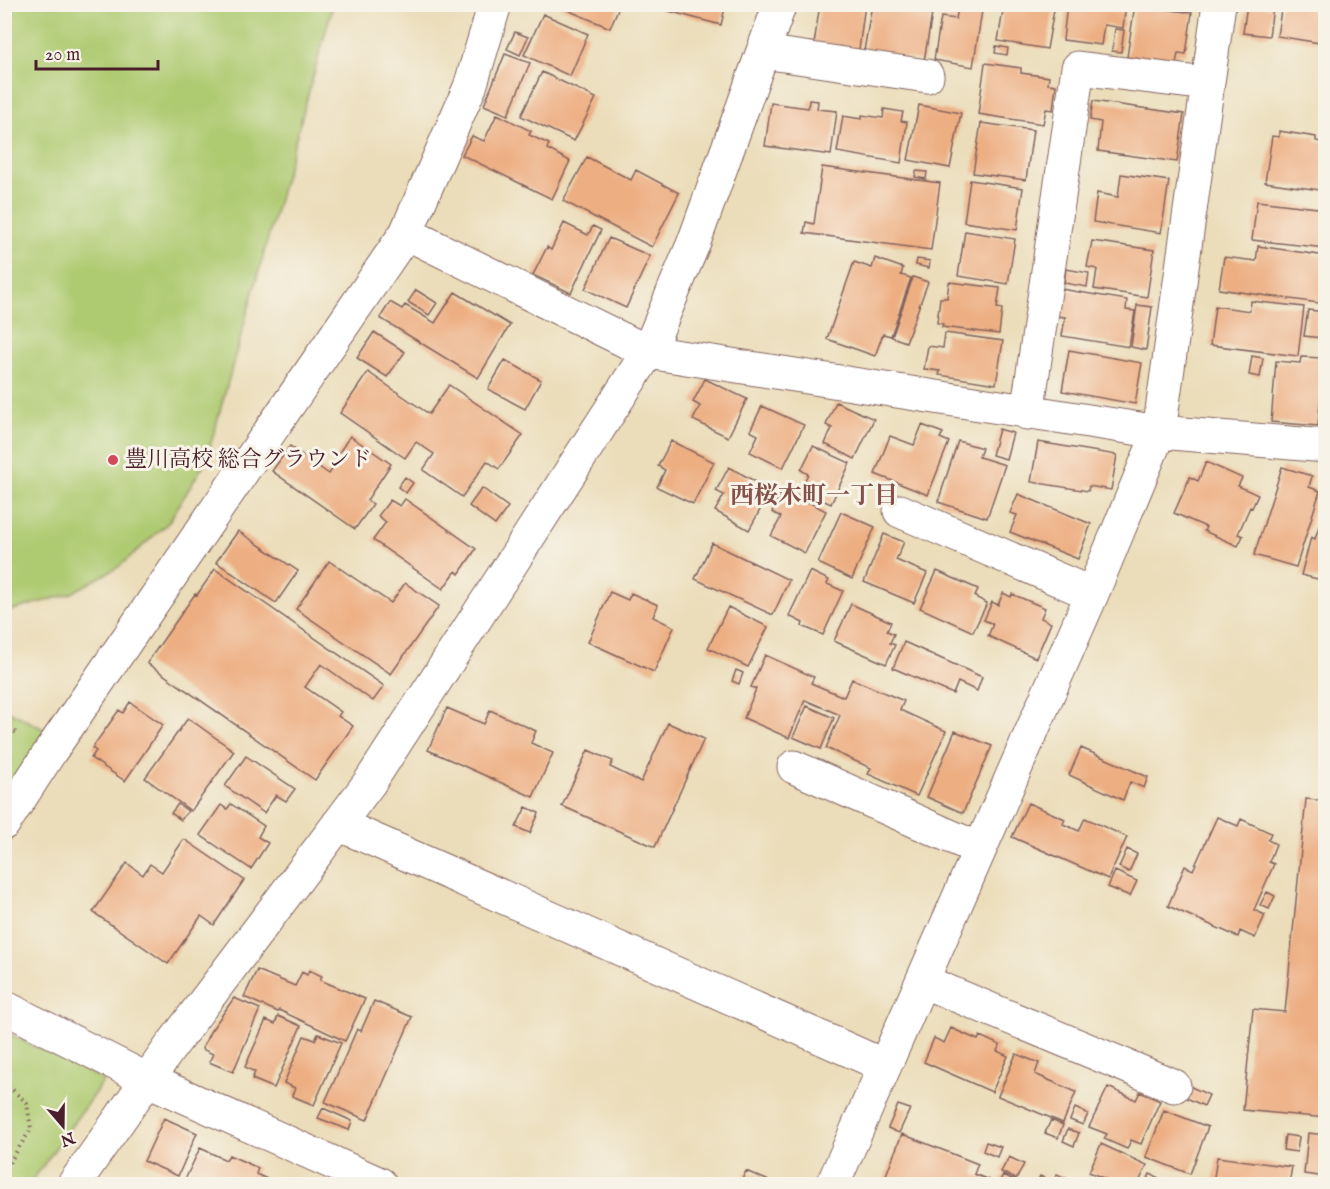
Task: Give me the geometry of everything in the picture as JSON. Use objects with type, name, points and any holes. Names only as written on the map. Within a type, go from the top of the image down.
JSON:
[{"type":"street","points":[[4,823],[50,752],[406,233],[470,87],[495,4]]},
{"type":"street","points":[[74,1185],[169,1049],[370,782],[648,352],[694,242],[780,4]]},
{"type":"street","points":[[833,1185],[1092,594],[1159,432],[1219,4]]},
{"type":"street","points":[[763,52],[927,76]]},
{"type":"street","points":[[1027,413],[1078,68],[1206,84]]},
{"type":"street","points":[[406,233],[648,352],[1159,432],[1326,446]]},
{"type":"street","points":[[900,511],[1092,594]]},
{"type":"street","points":[[794,767],[979,849]]},
{"type":"street","points":[[338,824],[885,1066]]},
{"type":"street","points":[[922,981],[1174,1086]]},
{"type":"street","points":[[4,1007],[148,1080],[380,1185]]},
{"type":"path","points":[[4,1082],[27,1103],[31,1129],[4,1171]]},
{"type":"green space","name":"豊川高校 総合グラウンド","points":[[4,5],[333,5],[206,461],[168,523],[120,566],[70,594],[5,611]]},
{"type":"green space","points":[[5,709],[47,731],[5,795]]},
{"type":"green space","points":[[5,1032],[104,1080],[30,1184],[5,1184]]},
{"type":"building","points":[[553,4],[620,4],[610,28]]},
{"type":"building","points":[[642,4],[726,4],[721,25]]},
{"type":"building","points":[[820,4],[865,4],[859,50],[814,44]]},
{"type":"building","points":[[872,4],[932,14],[924,61],[864,51]]},
{"type":"building","points":[[907,4],[935,4],[934,10]]},
{"type":"building","points":[[1004,4],[1055,4],[1047,49],[998,41]]},
{"type":"building","points":[[1067,4],[1126,4],[1123,28],[1104,25],[1101,45],[1063,40]]},
{"type":"building","points":[[1135,4],[1166,4],[1165,9],[1192,13],[1186,54],[1178,53],[1176,64],[1127,57]]},
{"type":"building","points":[[1247,4],[1273,8],[1269,36],[1243,33]]},
{"type":"building","points":[[1282,4],[1326,4],[1326,44],[1277,36]]},
{"type":"building","points":[[958,8],[982,11],[973,67],[934,60],[941,17],[956,19]]},
{"type":"building","points":[[543,14],[588,34],[570,76],[524,55]]},
{"type":"building","points":[[1115,29],[1124,30],[1121,52],[1112,51]]},
{"type":"building","points":[[515,32],[528,37],[520,55],[507,49]]},
{"type":"building","points":[[996,46],[1008,48],[1007,55],[995,53]]},
{"type":"building","points":[[505,54],[530,63],[508,115],[484,105]]},
{"type":"building","points":[[985,63],[1021,68],[1021,73],[1049,77],[1048,84],[1056,85],[1053,110],[1046,109],[1043,124],[978,114]]},
{"type":"building","points":[[542,72],[596,98],[574,141],[521,116]]},
{"type":"building","points":[[809,100],[818,101],[817,109],[837,111],[831,155],[765,146],[771,103],[808,108]]},
{"type":"building","points":[[1093,101],[1184,114],[1177,162],[1098,151],[1101,122],[1090,120]]},
{"type":"building","points":[[919,105],[961,113],[950,168],[908,160]]},
{"type":"building","points":[[884,109],[903,112],[901,121],[907,122],[901,163],[837,152],[843,116],[862,119],[862,115],[883,118]]},
{"type":"building","points":[[497,114],[531,131],[529,135],[549,144],[547,149],[570,161],[552,199],[462,155],[472,136],[484,141]]},
{"type":"building","points":[[981,123],[1033,130],[1026,180],[973,173]]},
{"type":"building","points":[[1279,131],[1316,137],[1316,141],[1326,143],[1326,191],[1265,182],[1272,136],[1279,137]]},
{"type":"building","points":[[587,157],[631,180],[636,170],[679,193],[652,247],[563,201]]},
{"type":"building","points":[[822,167],[940,183],[931,250],[804,233],[806,222],[814,224]]},
{"type":"building","points":[[916,171],[927,172],[926,179],[915,177]]},
{"type":"building","points":[[1121,174],[1169,181],[1161,233],[1093,222],[1097,193],[1118,197]]},
{"type":"building","points":[[970,180],[1023,188],[1017,230],[964,222]]},
{"type":"building","points":[[1257,201],[1326,209],[1326,248],[1252,240]]},
{"type":"building","points":[[564,223],[588,235],[593,226],[601,230],[571,293],[533,275],[547,247],[551,250]]},
{"type":"building","points":[[965,231],[1015,239],[1008,284],[958,276]]},
{"type":"building","points":[[609,238],[650,256],[626,308],[585,289]]},
{"type":"building","points":[[1092,241],[1154,250],[1147,297],[1094,289],[1097,269],[1087,267]]},
{"type":"building","points":[[1258,246],[1326,256],[1326,304],[1219,289],[1224,257],[1256,261]]},
{"type":"building","points":[[875,258],[903,268],[901,275],[911,278],[891,336],[883,334],[875,356],[827,339],[854,262],[872,268]]},
{"type":"building","points":[[917,259],[930,261],[929,268],[916,265]]},
{"type":"building","points":[[1066,269],[1089,273],[1087,287],[1064,283]]},
{"type":"building","points":[[913,277],[928,282],[906,342],[892,337]]},
{"type":"building","points":[[949,282],[1000,288],[997,308],[1002,309],[999,334],[942,327],[943,324],[937,323],[940,298],[947,298]]},
{"type":"building","points":[[1061,289],[1127,300],[1126,310],[1135,311],[1129,347],[1062,336],[1065,317],[1056,316]]},
{"type":"building","points":[[416,290],[437,303],[429,315],[408,302]]},
{"type":"building","points":[[455,292],[510,325],[478,378],[380,318],[390,302],[402,309],[405,305],[435,323]]},
{"type":"building","points":[[1251,301],[1304,307],[1298,356],[1210,345],[1215,306],[1250,311]]},
{"type":"building","points":[[1137,305],[1152,307],[1146,350],[1131,347]]},
{"type":"building","points":[[1308,310],[1326,312],[1322,338],[1304,336]]},
{"type":"building","points":[[374,332],[405,352],[387,377],[357,358]]},
{"type":"building","points":[[945,333],[1003,341],[996,384],[939,375],[940,371],[924,369],[928,346],[943,348]]},
{"type":"building","points":[[1069,350],[1142,363],[1135,404],[1062,391]]},
{"type":"building","points":[[1252,356],[1263,358],[1260,377],[1249,375]]},
{"type":"building","points":[[1301,357],[1324,358],[1318,426],[1271,422],[1276,361],[1300,363]]},
{"type":"building","points":[[505,360],[541,380],[525,409],[488,389]]},
{"type":"building","points":[[368,372],[429,414],[449,385],[523,435],[499,469],[487,461],[462,497],[423,470],[434,454],[416,442],[405,458],[340,413]]},
{"type":"building","points":[[705,379],[747,399],[728,437],[693,420],[700,406],[693,402]]},
{"type":"building","points":[[836,402],[874,419],[855,459],[825,444],[832,428],[826,425]]},
{"type":"building","points":[[762,406],[804,425],[783,468],[750,452],[758,435],[750,431]]},
{"type":"building","points":[[922,425],[943,433],[940,438],[949,442],[928,495],[875,474],[890,436],[914,445]]},
{"type":"building","points":[[999,429],[1013,433],[1006,459],[992,455]]},
{"type":"building","points":[[350,436],[391,464],[367,500],[373,504],[355,529],[272,471],[290,446],[329,474],[339,459],[336,457]]},
{"type":"building","points":[[671,441],[714,462],[693,504],[657,487],[665,470],[658,466]]},
{"type":"building","points":[[958,441],[982,448],[979,457],[1005,465],[987,518],[938,502]]},
{"type":"building","points":[[1038,442],[1117,455],[1111,490],[1089,486],[1088,491],[1031,482]]},
{"type":"building","points":[[813,446],[850,463],[831,504],[800,490],[808,474],[801,470]]},
{"type":"building","points":[[1206,462],[1242,478],[1238,486],[1258,495],[1238,534],[1243,536],[1238,546],[1204,531],[1206,527],[1174,513],[1190,477],[1198,481]]},
{"type":"building","points":[[729,467],[771,490],[749,530],[715,511],[724,495],[716,491]]},
{"type":"building","points":[[1282,467],[1312,476],[1309,487],[1320,491],[1296,567],[1254,555]]},
{"type":"building","points":[[405,477],[413,483],[406,493],[398,487]]},
{"type":"building","points":[[482,488],[508,507],[495,525],[469,506]]},
{"type":"building","points":[[783,489],[826,511],[805,553],[771,536],[781,517],[772,512]]},
{"type":"building","points":[[1018,494],[1091,524],[1078,559],[1010,532],[1017,515],[1010,513]]},
{"type":"building","points":[[405,499],[476,549],[459,574],[456,571],[443,589],[373,540],[386,522],[378,516],[390,500],[400,506]]},
{"type":"building","points":[[1326,504],[1326,581],[1301,575],[1311,537],[1315,539]]},
{"type":"building","points":[[841,512],[875,527],[852,579],[818,563]]},
{"type":"building","points":[[238,531],[298,571],[276,603],[216,562]]},
{"type":"building","points":[[884,534],[904,542],[896,560],[927,573],[914,603],[864,582]]},
{"type":"building","points":[[712,543],[789,580],[773,615],[695,579]]},
{"type":"building","points":[[329,561],[391,603],[405,583],[439,606],[391,674],[296,609]]},
{"type":"building","points":[[215,569],[384,686],[373,701],[321,664],[305,687],[341,712],[338,716],[353,726],[315,780],[147,663]]},
{"type":"building","points":[[810,571],[829,580],[827,584],[843,591],[823,635],[802,626],[803,623],[789,616]]},
{"type":"building","points":[[937,571],[978,589],[975,597],[987,603],[973,632],[920,608]]},
{"type":"building","points":[[610,592],[628,600],[631,593],[658,605],[653,617],[674,627],[654,672],[588,642]]},
{"type":"building","points":[[1003,593],[1011,597],[1012,594],[1045,608],[1041,618],[1051,623],[1036,658],[988,636],[993,624],[984,620],[992,602],[998,605]]},
{"type":"building","points":[[851,604],[891,622],[887,631],[894,634],[890,643],[895,645],[886,664],[834,641]]},
{"type":"building","points":[[728,607],[768,627],[748,667],[708,648]]},
{"type":"building","points":[[904,642],[982,677],[977,691],[958,682],[953,694],[893,668]]},
{"type":"building","points":[[765,655],[814,677],[811,683],[844,697],[852,679],[904,701],[900,710],[946,731],[917,796],[868,774],[871,768],[826,748],[840,715],[805,700],[789,738],[744,718],[756,689],[751,687]]},
{"type":"building","points":[[736,670],[743,673],[739,684],[732,681]]},
{"type":"building","points":[[130,702],[163,725],[125,781],[91,758],[96,751],[92,748],[119,710],[123,713]]},
{"type":"building","points":[[807,706],[834,718],[821,749],[793,737]]},
{"type":"building","points":[[447,708],[484,724],[490,710],[536,731],[531,743],[553,753],[533,797],[428,750]]},
{"type":"building","points":[[188,718],[234,751],[191,811],[145,778]]},
{"type":"building","points":[[668,723],[704,739],[655,847],[562,806],[588,750],[613,761],[610,767],[641,782]]},
{"type":"building","points":[[955,731],[992,746],[963,813],[927,797]]},
{"type":"building","points":[[1081,748],[1148,777],[1144,788],[1130,782],[1123,800],[1069,775]]},
{"type":"building","points":[[246,756],[295,789],[286,801],[276,795],[264,813],[225,786]]},
{"type":"building","points":[[1306,799],[1326,801],[1326,1118],[1243,1110],[1253,1009],[1285,1012]]},
{"type":"building","points":[[1028,803],[1065,819],[1063,824],[1079,831],[1085,818],[1127,837],[1108,879],[1012,837]]},
{"type":"building","points":[[178,804],[188,811],[181,820],[171,813]]},
{"type":"building","points":[[231,804],[264,826],[258,837],[268,843],[251,869],[200,835],[221,805],[227,809]]},
{"type":"building","points":[[526,807],[539,813],[530,833],[516,827]]},
{"type":"building","points":[[1217,817],[1238,826],[1241,819],[1271,833],[1268,840],[1276,844],[1269,862],[1274,864],[1254,910],[1265,915],[1255,938],[1240,931],[1238,937],[1168,906],[1185,866],[1193,870]]},
{"type":"building","points":[[184,839],[244,880],[214,925],[201,916],[168,964],[93,912],[127,863],[143,875],[150,864],[162,872]]},
{"type":"building","points":[[1127,849],[1137,854],[1129,872],[1119,867]]},
{"type":"building","points":[[1115,871],[1137,881],[1130,896],[1108,887]]},
{"type":"building","points":[[1267,892],[1275,896],[1269,909],[1260,905]]},
{"type":"building","points":[[257,970],[295,986],[302,972],[307,975],[309,970],[322,976],[320,980],[365,999],[345,1041],[279,1010],[278,1012],[244,997]]},
{"type":"building","points":[[234,998],[260,1009],[233,1072],[209,1062],[213,1054],[202,1049],[210,1032]]},
{"type":"building","points":[[374,1001],[412,1017],[367,1120],[325,1102],[357,1029],[361,1031]]},
{"type":"building","points":[[278,1016],[301,1026],[274,1088],[252,1079],[255,1072],[245,1067],[266,1020],[275,1024]]},
{"type":"building","points":[[951,1028],[978,1040],[980,1036],[1000,1045],[997,1051],[1008,1056],[992,1092],[924,1062],[934,1038],[944,1043]]},
{"type":"building","points":[[318,1034],[341,1043],[314,1105],[292,1096],[295,1088],[284,1083],[304,1036],[315,1040]]},
{"type":"building","points":[[1016,1054],[1039,1063],[1035,1074],[1076,1092],[1063,1123],[998,1096]]},
{"type":"building","points":[[1187,1085],[1209,1095],[1204,1106],[1182,1096]]},
{"type":"building","points":[[1108,1087],[1136,1100],[1140,1092],[1160,1101],[1141,1144],[1131,1140],[1127,1149],[1104,1139],[1107,1134],[1089,1127]]},
{"type":"building","points":[[898,1105],[910,1109],[899,1133],[888,1128]]},
{"type":"building","points":[[323,1108],[352,1121],[349,1130],[318,1118]]},
{"type":"building","points":[[1075,1108],[1088,1114],[1083,1125],[1070,1120]]},
{"type":"building","points":[[1164,1110],[1208,1127],[1190,1174],[1146,1157]]},
{"type":"building","points":[[164,1118],[197,1133],[178,1176],[144,1161]]},
{"type":"building","points":[[1051,1120],[1063,1125],[1058,1138],[1045,1133]]},
{"type":"building","points":[[1068,1129],[1079,1133],[1074,1146],[1063,1141]]},
{"type":"building","points":[[1308,1133],[1326,1135],[1326,1177],[1304,1174]]},
{"type":"building","points":[[902,1134],[978,1164],[974,1174],[989,1180],[987,1184],[896,1184],[884,1180]]},
{"type":"building","points":[[1285,1135],[1299,1137],[1297,1152],[1283,1150]]},
{"type":"building","points":[[986,1142],[1001,1147],[997,1157],[983,1151]]},
{"type":"building","points":[[1101,1144],[1147,1165],[1138,1184],[1117,1184],[1089,1172]]},
{"type":"building","points":[[200,1148],[226,1160],[229,1155],[258,1168],[256,1174],[278,1184],[183,1184]]},
{"type":"building","points":[[1009,1157],[1024,1164],[1016,1179],[1001,1172]]},
{"type":"building","points":[[1217,1157],[1292,1167],[1289,1184],[1213,1184]]},
{"type":"building","points":[[746,1171],[776,1184],[740,1184]]},
{"type":"building","points":[[1057,1174],[1079,1184],[1036,1184],[1040,1176],[1053,1182]]},
{"type":"building","points":[[1150,1174],[1172,1184],[1145,1184]]},
{"type":"building","points":[[1003,1175],[1022,1184],[998,1184]]},
{"type":"place","name":"豊川高校 総合グラウンド","points":[[113,460]]},
{"type":"district","name":"西桜木町一丁目","points":[[814,496]]}]
